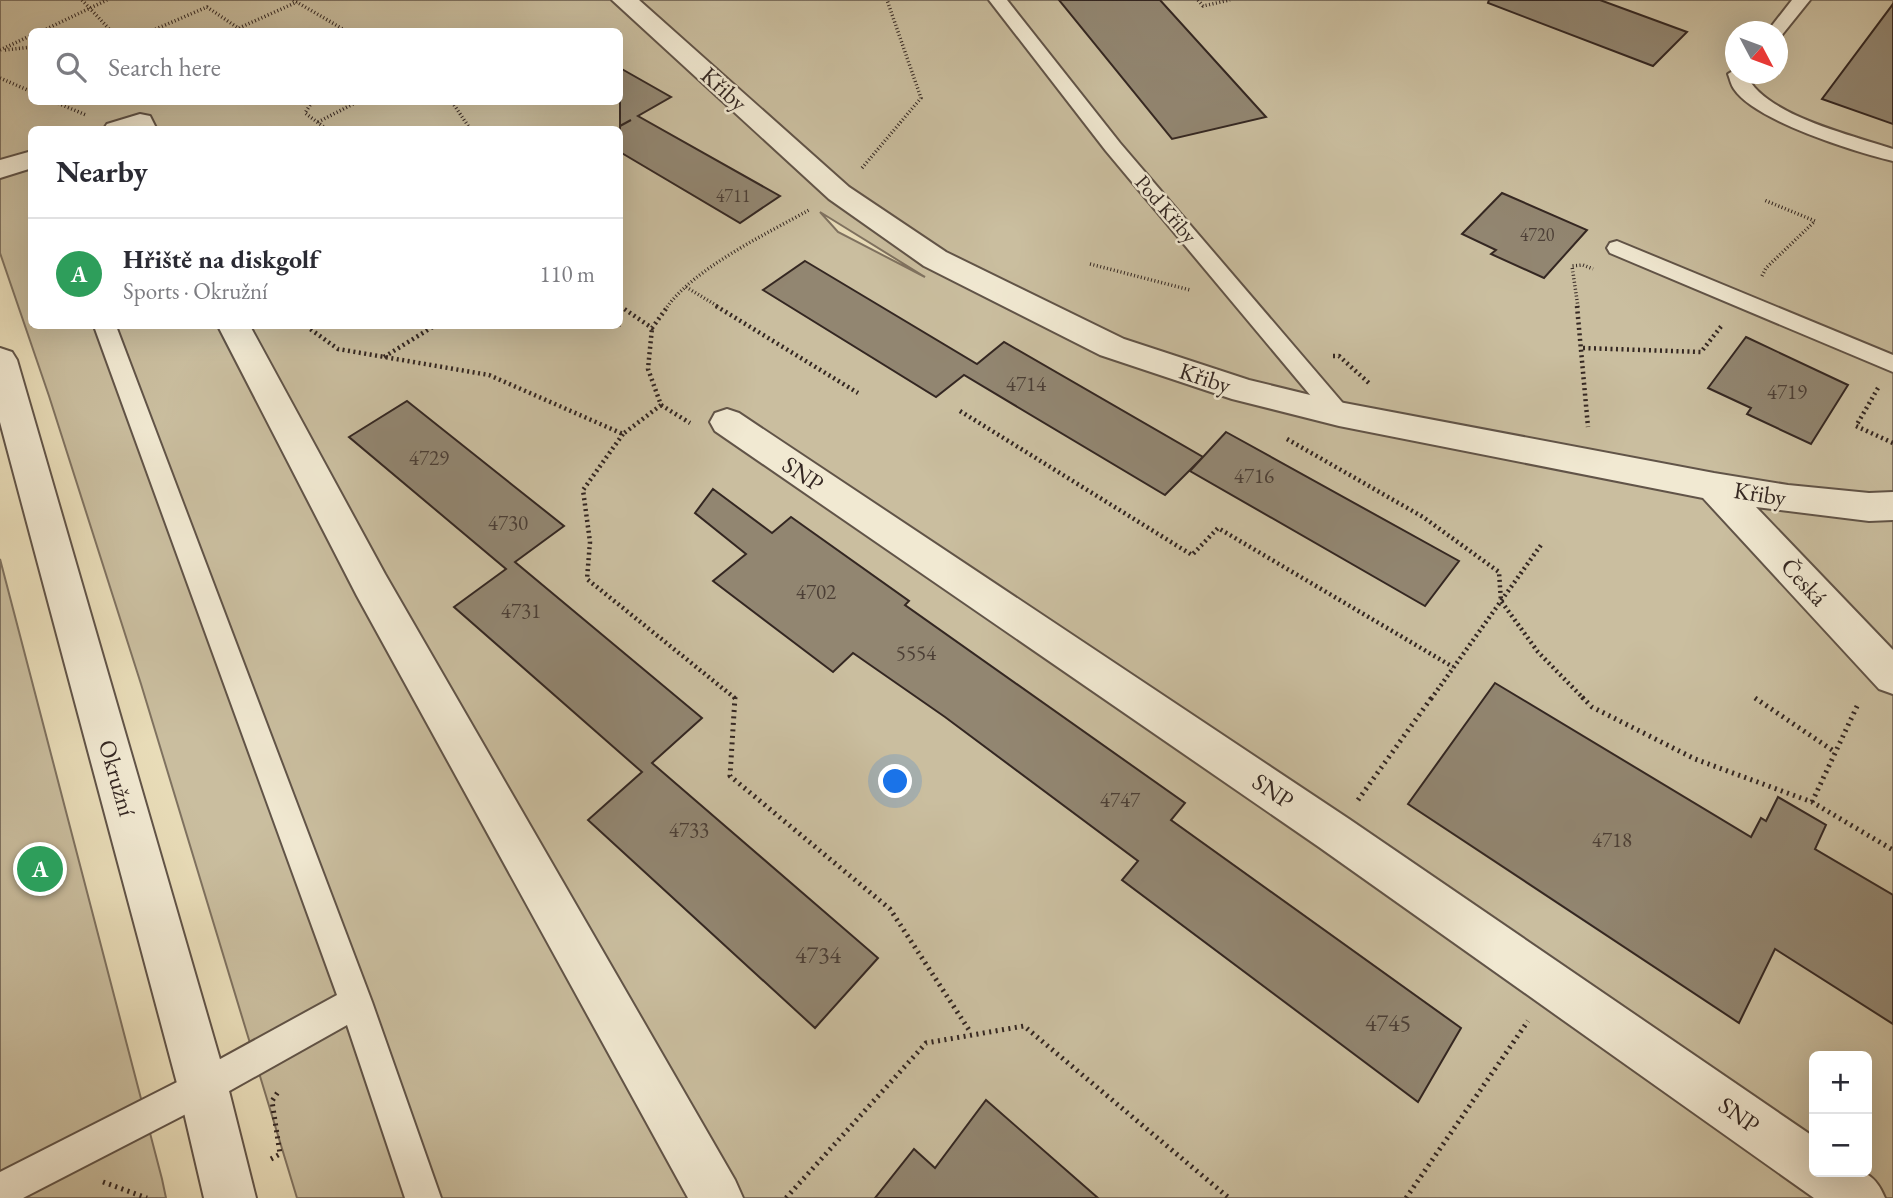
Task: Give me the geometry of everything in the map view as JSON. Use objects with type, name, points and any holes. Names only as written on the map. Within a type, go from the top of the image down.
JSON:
[{"type":"street","name":"Křiby","points":[[624,0],[839,193],[935,259],[1112,347],[1244,391],[1339,414],[1714,487],[1788,499],[1869,507],[1893,506]]},
{"type":"street","points":[[0,169],[28,160]]},
{"type":"street","points":[[236,329],[371,584],[717,1198]]},
{"type":"street","name":"Okružní","points":[[0,360],[203,1087],[228,1190]]},
{"type":"street","name":"SNP","points":[[727,422],[1334,832],[1809,1164]]},
{"type":"street","name":"Česká","points":[[1714,487],[1877,686]]},
{"type":"street","points":[[1828,1177],[1859,1198]]},
{"type":"lane","name":"Pod Křiby","points":[[998,0],[1129,167],[1294,357],[1339,414]]},
{"type":"lane","points":[[1784,21],[1801,0]]},
{"type":"lane","points":[[1738,84],[1743,92],[1769,108],[1893,155]]},
{"type":"lane","points":[[1617,248],[1893,365]]},
{"type":"lane","points":[[106,329],[356,1002],[423,1198]]},
{"type":"lane","points":[[0,1191],[203,1087],[356,1002]]},
{"type":"path","points":[[82,0],[108,28]]},
{"type":"path","points":[[49,28],[107,0]]},
{"type":"path","points":[[887,0],[921,97],[839,193],[740,248],[676,294],[652,328],[648,369],[661,405],[623,434],[583,490],[590,542],[587,579],[736,698],[730,776],[890,909],[971,1033]]},
{"type":"path","points":[[1198,0],[1203,6],[1230,0]]},
{"type":"path","points":[[158,28],[207,7],[239,28],[295,1],[341,28]]},
{"type":"path","points":[[0,50],[28,37]]},
{"type":"path","points":[[0,50],[28,47]]},
{"type":"path","points":[[0,78],[28,90]]},
{"type":"path","points":[[310,105],[305,113],[323,126]]},
{"type":"path","points":[[318,122],[351,105]]},
{"type":"path","points":[[454,105],[468,126]]},
{"type":"path","points":[[1764,201],[1815,221],[1766,268]]},
{"type":"path","points":[[1090,264],[1242,300]]},
{"type":"path","points":[[1572,265],[1583,348],[1588,428]]},
{"type":"path","points":[[686,287],[858,393]]},
{"type":"path","points":[[623,308],[652,328]]},
{"type":"path","points":[[310,329],[338,349],[489,375],[623,434]]},
{"type":"path","points":[[384,357],[429,329]]},
{"type":"path","points":[[1583,348],[1701,352]]},
{"type":"path","points":[[1880,383],[1856,426],[1893,443]]},
{"type":"path","points":[[960,411],[1192,555],[1218,528],[1453,667]]},
{"type":"path","points":[[1280,434],[1423,517],[1499,572],[1501,601],[1538,652],[1592,707],[1695,759],[1812,802],[1893,850]]},
{"type":"path","points":[[1334,832],[1541,545]]},
{"type":"path","points":[[1812,802],[1835,752],[1877,686]]},
{"type":"path","points":[[1755,698],[1835,752]]},
{"type":"path","points":[[1406,1198],[1553,986]]},
{"type":"path","points":[[786,1198],[926,1043],[971,1033],[1024,1026],[1229,1198]]},
{"type":"path","points":[[228,1190],[280,1154],[272,1101],[285,1083]]},
{"type":"shaded area","points":[[0,0],[1893,0],[1893,1198],[297,1198],[141,684],[49,396],[0,253]],"holes":[[[820,212],[925,277],[838,232]]]},
{"type":"shaded area","points":[[0,559],[162,1179],[166,1198],[0,1198]]},
{"type":"building","points":[[1059,0],[1160,0],[1266,117],[1172,139]]},
{"type":"building","points":[[1489,0],[1600,0],[1687,32],[1653,66],[1488,3]]},
{"type":"building","points":[[1893,4],[1893,124],[1822,99]]},
{"type":"building","points":[[623,70],[671,97],[638,116],[780,196],[740,223],[623,154],[623,126],[620,126]]},
{"type":"building","points":[[1502,193],[1587,230],[1544,278],[1491,254],[1496,250],[1462,234]]},
{"type":"building","points":[[805,261],[977,364],[1004,342],[1203,457],[1165,495],[964,375],[936,397],[763,290]]},
{"type":"building","points":[[1746,337],[1848,385],[1811,444],[1747,414],[1751,408],[1708,388]]},
{"type":"building","points":[[407,401],[564,526],[515,562],[702,718],[652,763],[878,958],[815,1028],[588,820],[642,772],[454,607],[506,569],[349,437]]},
{"type":"building","points":[[1226,432],[1459,561],[1425,606],[1190,471]]},
{"type":"building","points":[[713,489],[772,533],[791,517],[909,601],[905,605],[1185,803],[1171,820],[1461,1028],[1418,1102],[1122,880],[1138,861],[945,717],[853,653],[833,672],[713,581],[746,554],[695,513]]},
{"type":"building","points":[[1495,683],[1751,837],[1761,818],[1766,821],[1778,797],[1826,825],[1815,849],[1893,895],[1893,1024],[1775,949],[1739,1023],[1408,804]]},
{"type":"building","points":[[986,1100],[1098,1198],[875,1198],[914,1149],[935,1168]]},
{"type":"place","name":"Hřiště na diskgolf","points":[[40,869]]}]
